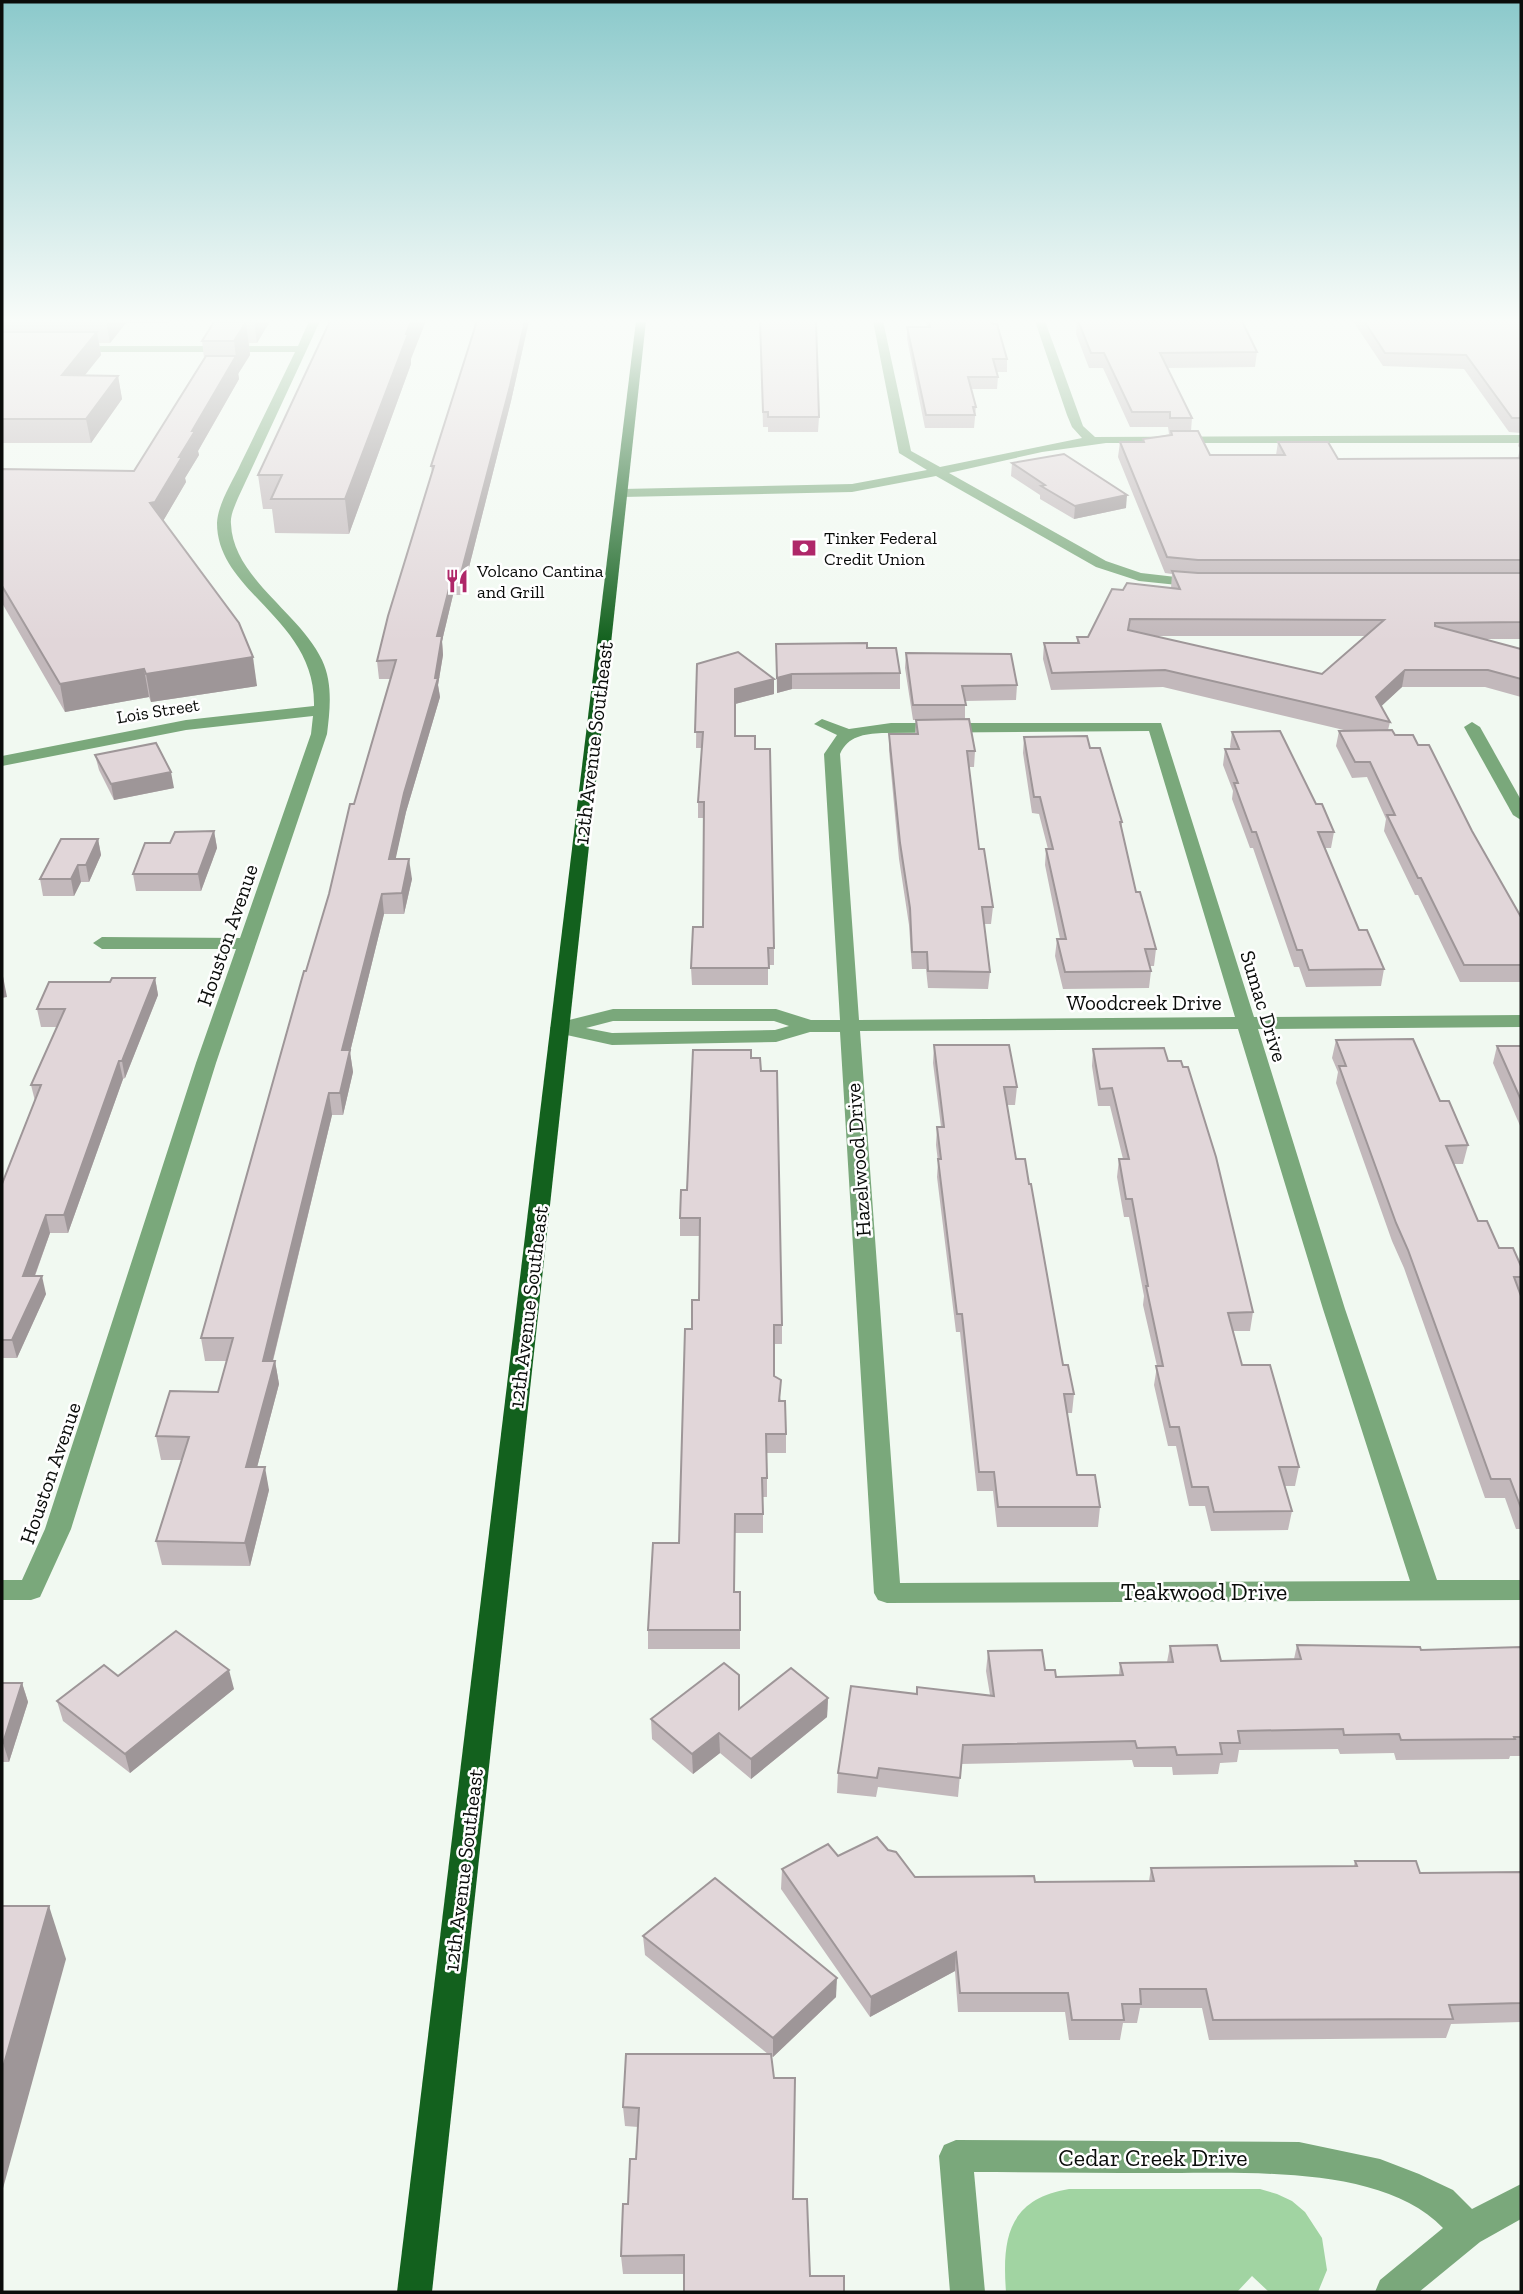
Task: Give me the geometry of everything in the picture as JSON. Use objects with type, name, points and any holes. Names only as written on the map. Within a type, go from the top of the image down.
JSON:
[{"type":"main road","name":"12th Avenue Southeast","points":[[414,2292],[629,428]]},
{"type":"street","name":"Houston Avenue","points":[[2,1590],[31,1590],[58,1529],[206,1063],[312,756],[323,692],[314,659],[303,641],[238,563],[224,526],[231,498],[264,428]]},
{"type":"street","points":[[900,428],[905,453],[1072,549],[1120,572],[1158,581],[1209,583]]},
{"type":"street","points":[[1080,428],[1091,440]]},
{"type":"street","points":[[622,493],[835,490],[884,484],[1091,440],[1521,439]]},
{"type":"street","name":"Lois Street","points":[[3,758],[174,727],[322,710]]},
{"type":"street","points":[[822,724],[848,734]]},
{"type":"street","name":"Sumac Drive","points":[[848,734],[891,728],[1154,726],[1334,1309],[1427,1591]]},
{"type":"street","points":[[1472,727],[1521,815]]},
{"type":"street","name":"Hazelwood Drive","points":[[848,734],[838,740],[832,754],[887,1593]]},
{"type":"street","points":[[102,943],[248,944]]},
{"type":"street","name":"Woodcreek Drive","points":[[560,1028],[625,1039],[776,1036],[809,1026],[1521,1021]]},
{"type":"street","name":"Teakwood Drive","points":[[887,1593],[1521,1590]]},
{"type":"street","name":"Cedar Creek Drive","points":[[967,2292],[956,2156],[1299,2158],[1346,2166],[1419,2190],[1441,2202],[1468,2230]]},
{"type":"street","points":[[1392,2292],[1468,2230],[1521,2201]]},
{"type":"green space","points":[[1069,2189],[1260,2189],[1277,2194],[1292,2201],[1305,2212],[1322,2238],[1327,2270],[1318,2292],[1269,2292],[1252,2276],[1237,2292],[1006,2292],[1006,2255],[1013,2224],[1021,2212],[1033,2202]]},
{"type":"building","points":[[161,428],[194,428],[192,431],[195,431],[179,457],[182,457],[155,502],[150,503],[239,623],[253,657],[146,674],[144,669],[60,684],[2,586],[2,469],[134,471]]},
{"type":"building","points":[[280,428],[372,428],[345,499],[271,499],[282,475],[258,475]]},
{"type":"building","points":[[443,428],[499,428],[460,577],[452,577],[437,636],[442,636],[435,678],[438,678],[404,793],[389,859],[409,859],[402,893],[382,894],[342,1050],[350,1050],[340,1093],[329,1093],[263,1361],[275,1361],[246,1467],[265,1467],[245,1543],[156,1541],[189,1437],[156,1436],[170,1391],[218,1392],[233,1338],[201,1338],[304,971],[329,894],[350,804],[354,804],[396,660],[377,661],[434,466],[431,466]]},
{"type":"building","points":[[1171,431],[1198,431],[1210,455],[1285,455],[1278,442],[1328,442],[1338,459],[1521,458],[1521,560],[1198,560],[1167,557],[1120,442],[1144,442],[1143,439],[1172,435]]},
{"type":"building","points":[[1064,454],[1127,495],[1075,506],[1041,486],[1045,485],[1012,463]]},
{"type":"building","points":[[1172,571],[1521,573],[1521,622],[1435,623],[1435,626],[1521,649],[1521,679],[1488,670],[1405,670],[1376,697],[1390,722],[1165,670],[1052,673],[1044,643],[1079,643],[1077,637],[1088,637],[1112,589],[1123,590],[1127,583],[1180,589]],"holes":[[[1130,619],[1384,620],[1322,674],[1128,630]]]},
{"type":"building","points":[[867,643],[867,648],[896,648],[900,673],[792,674],[777,678],[776,644]]},
{"type":"building","points":[[738,652],[774,679],[735,689],[735,736],[755,736],[755,749],[770,749],[774,948],[768,948],[769,968],[691,968],[693,927],[703,927],[704,802],[698,802],[703,732],[695,732],[697,664]]},
{"type":"building","points":[[906,653],[1011,654],[1017,685],[962,686],[966,705],[913,705]]},
{"type":"building","points":[[969,719],[975,751],[967,751],[979,849],[984,849],[993,907],[982,907],[990,972],[928,971],[927,952],[912,952],[910,908],[900,843],[889,734],[918,734],[916,720]]},
{"type":"building","points":[[1392,730],[1395,735],[1413,735],[1418,745],[1429,745],[1472,831],[1521,917],[1521,965],[1464,965],[1387,815],[1395,815],[1370,762],[1355,762],[1339,731]]},
{"type":"building","points":[[1280,731],[1316,804],[1322,804],[1334,832],[1318,832],[1359,930],[1367,930],[1384,969],[1309,970],[1302,950],[1297,950],[1256,832],[1252,832],[1234,783],[1238,783],[1225,749],[1239,749],[1232,732]]},
{"type":"building","points":[[1087,736],[1090,748],[1100,748],[1122,822],[1136,892],[1140,892],[1156,949],[1145,949],[1151,971],[1065,972],[1057,939],[1066,939],[1046,849],[1053,849],[1040,797],[1034,797],[1024,737]]},
{"type":"building","points":[[156,743],[171,772],[111,784],[95,755]]},
{"type":"building","points":[[214,831],[198,874],[133,874],[145,843],[170,843],[175,832]]},
{"type":"building","points":[[61,839],[98,839],[86,865],[78,865],[71,879],[40,879]]},
{"type":"building","points":[[112,978],[155,978],[122,1061],[119,1061],[64,1215],[46,1215],[23,1276],[42,1276],[12,1340],[2,1340],[2,1184],[41,1085],[31,1085],[65,1009],[37,1009],[49,982],[110,982]]},
{"type":"building","points":[[1413,1039],[1440,1101],[1449,1101],[1468,1145],[1446,1146],[1478,1221],[1487,1221],[1499,1248],[1513,1248],[1521,1266],[1521,1277],[1514,1277],[1521,1296],[1521,1508],[1510,1479],[1491,1479],[1339,1066],[1346,1066],[1336,1040]]},
{"type":"building","points":[[934,1045],[1009,1045],[1017,1087],[1004,1087],[1016,1159],[1025,1159],[1031,1184],[1063,1365],[1068,1365],[1074,1394],[1064,1394],[1077,1475],[1095,1475],[1100,1507],[998,1507],[994,1472],[979,1472],[962,1314],[957,1314],[938,1159],[941,1159],[937,1127],[944,1127]]},
{"type":"building","points":[[1497,1046],[1521,1046],[1521,1100]]},
{"type":"building","points":[[1164,1048],[1168,1061],[1181,1061],[1183,1067],[1188,1067],[1216,1157],[1253,1312],[1228,1313],[1242,1365],[1270,1365],[1299,1467],[1279,1467],[1292,1511],[1214,1512],[1208,1487],[1192,1487],[1179,1427],[1170,1427],[1156,1366],[1163,1366],[1146,1286],[1132,1199],[1126,1199],[1119,1159],[1129,1159],[1112,1088],[1100,1089],[1093,1049]]},
{"type":"building","points":[[693,1050],[751,1050],[751,1058],[760,1058],[761,1071],[777,1071],[782,1325],[774,1325],[774,1376],[781,1380],[779,1401],[785,1401],[786,1434],[766,1434],[767,1478],[762,1478],[763,1514],[735,1514],[734,1592],[740,1592],[740,1630],[648,1630],[653,1543],[679,1543],[685,1329],[692,1329],[692,1300],[699,1300],[700,1218],[680,1218],[681,1190],[687,1190]]},
{"type":"building","points":[[176,1631],[229,1670],[125,1754],[57,1701],[104,1665],[118,1676]]},
{"type":"building","points":[[1217,1645],[1221,1661],[1301,1659],[1297,1645],[1420,1647],[1421,1650],[1521,1647],[1521,1737],[1401,1740],[1399,1734],[1344,1735],[1343,1729],[1238,1731],[1240,1743],[1220,1743],[1222,1754],[1177,1755],[1175,1747],[1137,1748],[1135,1741],[963,1745],[960,1778],[879,1768],[877,1778],[838,1773],[851,1686],[917,1694],[917,1687],[994,1696],[988,1651],[1042,1650],[1045,1670],[1055,1670],[1056,1677],[1123,1675],[1120,1663],[1173,1662],[1170,1646]]},
{"type":"building","points":[[724,1663],[739,1675],[739,1709],[791,1668],[828,1698],[751,1759],[719,1733],[692,1754],[651,1719]]},
{"type":"building","points":[[2,1683],[22,1683],[3,1743],[2,1743]]},
{"type":"building","points":[[877,1837],[888,1850],[896,1852],[915,1877],[1034,1876],[1035,1882],[1154,1881],[1151,1868],[1357,1866],[1355,1861],[1416,1861],[1420,1873],[1521,1872],[1521,2003],[1449,2005],[1453,2019],[1213,2020],[1206,1989],[1140,1989],[1141,2004],[1122,2004],[1124,2020],[1072,2020],[1068,1993],[960,1993],[956,1952],[871,1997],[782,1869],[828,1844],[838,1856]]},
{"type":"building","points":[[715,1878],[837,1978],[773,2038],[643,1936]]},
{"type":"building","points":[[2,1906],[49,1906],[2,2071]]},
{"type":"building","points":[[626,2054],[771,2054],[774,2078],[795,2078],[793,2199],[807,2199],[810,2276],[844,2276],[844,2292],[684,2292],[684,2255],[621,2256],[623,2204],[628,2204],[630,2159],[636,2159],[639,2108],[623,2107]]},
{"type":"place","name":"Tinker Federal Credit Union","points":[[804,548]]},
{"type":"place","name":"Volcano Cantina and Grill","points":[[457,581]]}]
